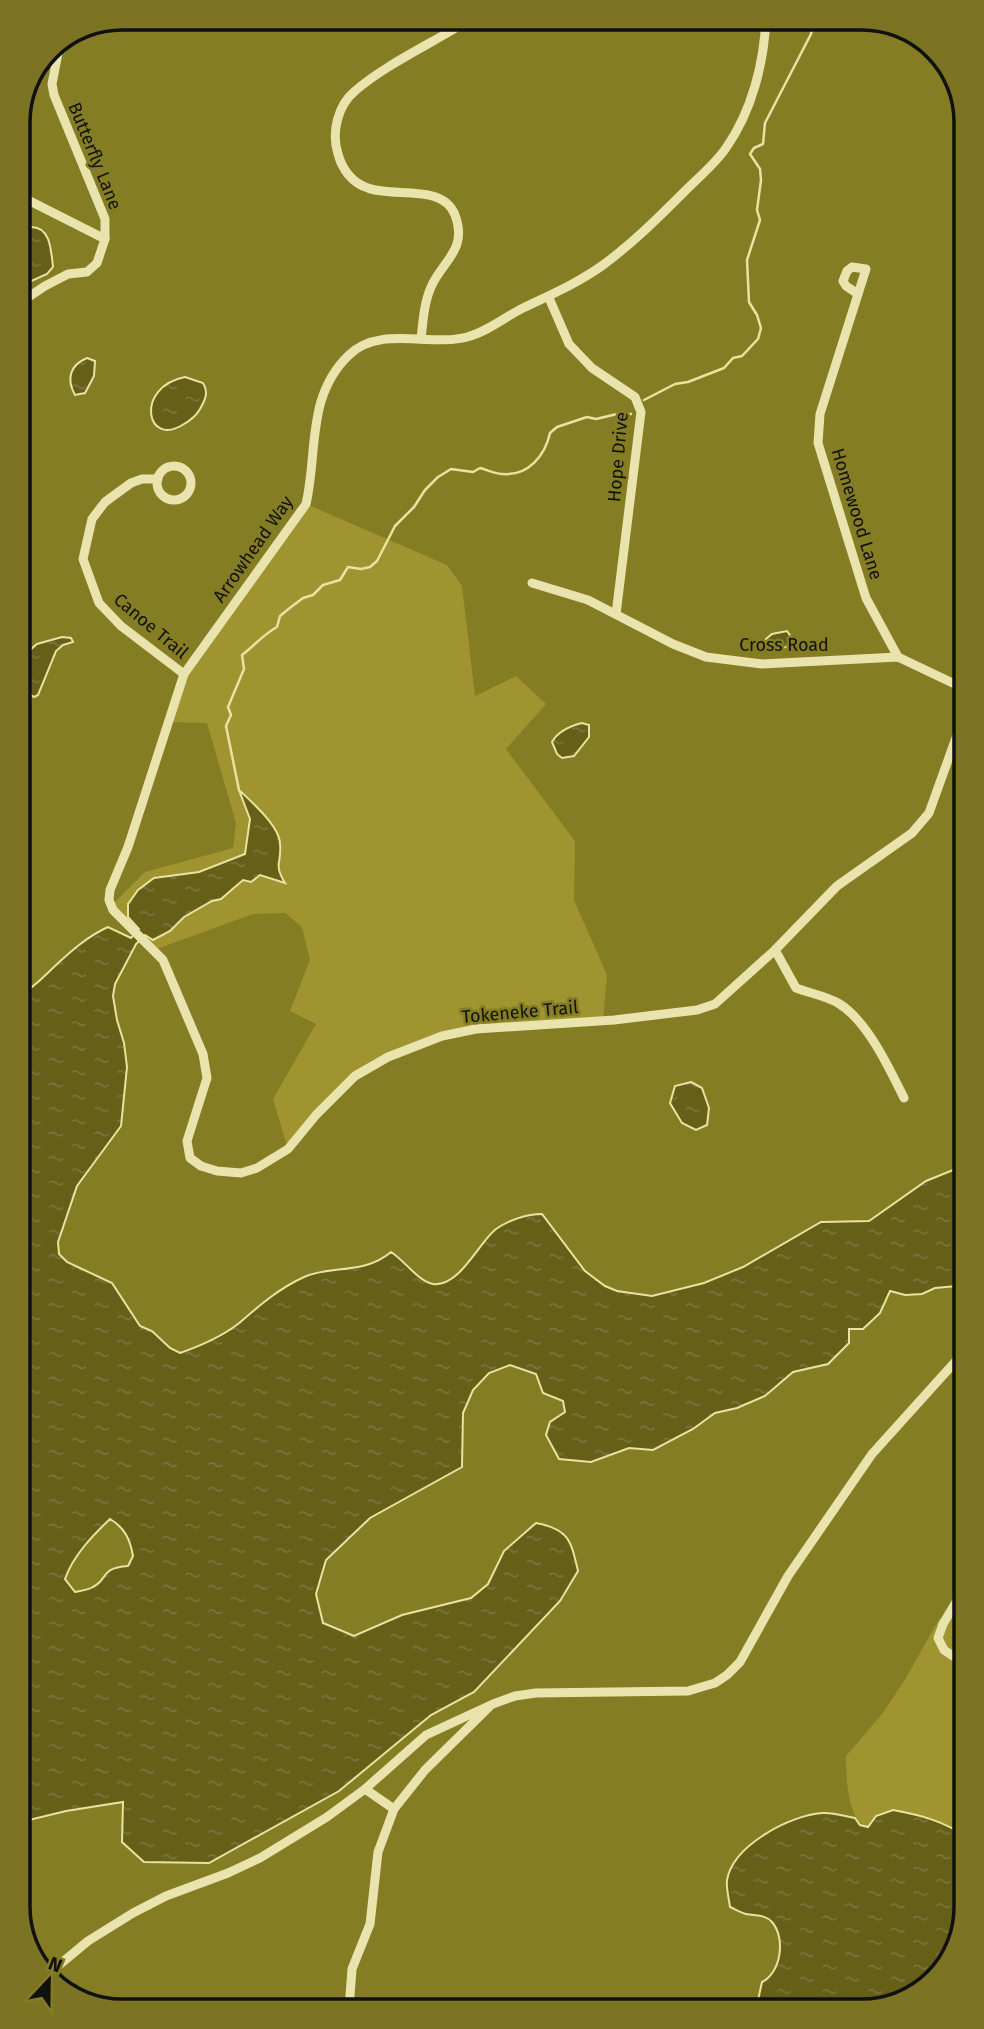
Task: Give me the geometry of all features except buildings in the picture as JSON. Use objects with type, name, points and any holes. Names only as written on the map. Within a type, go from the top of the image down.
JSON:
[{"type":"street","points":[[421,338],[424,309],[432,285],[458,245],[454,213],[441,200],[426,195],[367,188],[351,178],[341,164],[335,147],[335,131],[339,111],[354,92],[452,30]]},
{"type":"street","name":"Arrowhead Way","points":[[142,940],[110,906],[110,890],[128,847],[184,674],[306,504],[310,488],[316,414],[324,391],[337,368],[351,353],[364,345],[392,338],[446,341],[470,336],[549,298],[601,267],[635,239],[726,148],[748,108],[759,69],[764,30]]},
{"type":"street","name":"Butterfly Lane","points":[[58,56],[52,84],[54,95],[105,219],[104,239]]},
{"type":"street","points":[[30,201],[104,239],[97,263],[87,272],[68,274],[30,296]]},
{"type":"street","name":"Homewood Lane","points":[[858,294],[820,414],[818,443],[866,598],[898,657]]},
{"type":"street","name":"Hope Drive","points":[[549,298],[569,344],[592,368],[635,397],[641,412],[616,614]]},
{"type":"street","name":"Canoe Trail","points":[[158,479],[142,479],[131,483],[105,502],[92,519],[83,558],[99,603],[121,626],[184,674]]},
{"type":"street","name":"Cross Road","points":[[532,583],[565,591],[673,644],[706,657],[762,664],[898,657],[954,684]]},
{"type":"street","name":"Tokeneke Trail","points":[[142,940],[158,954],[169,971],[203,1054],[207,1078],[187,1141],[190,1158],[201,1166],[216,1171],[241,1173],[271,1161],[288,1149],[316,1115],[348,1083],[388,1057],[442,1036],[476,1029],[614,1020],[697,1010],[715,1004],[775,950],[837,886],[912,833],[929,813],[954,743]]},
{"type":"street","points":[[775,950],[796,988],[838,1003],[858,1021],[888,1067],[904,1098]]},
{"type":"street","points":[[83,1945],[133,1913],[166,1896],[260,1858],[327,1817],[365,1789],[426,1735],[493,1704],[515,1696],[536,1693],[688,1690],[708,1687],[727,1675],[740,1662],[788,1576],[872,1454],[954,1363]]},
{"type":"street","points":[[954,1606],[940,1630],[939,1643],[954,1657]]},
{"type":"street","points":[[350,1999],[352,1969],[370,1924],[378,1852],[394,1810],[425,1770],[493,1704]]},
{"type":"street","points":[[365,1789],[394,1810]]},
{"type":"shaded area","points":[[306,504],[447,565],[462,586],[475,696],[516,676],[546,704],[506,749],[575,841],[574,900],[607,975],[603,1021],[442,1036],[355,1076],[288,1149],[273,1099],[316,1024],[290,1011],[310,960],[302,927],[285,913],[253,914],[154,950],[111,906],[145,872],[233,848],[236,823],[207,723],[168,722],[184,674]]},
{"type":"shaded area","points":[[954,1613],[954,1829],[872,1821],[868,1827],[861,1823],[852,1807],[847,1786],[846,1756],[882,1714],[939,1619]]},
{"type":"water","points":[[30,228],[38,228],[46,235],[53,267],[47,274],[30,282]]},
{"type":"water","points":[[87,358],[95,361],[94,376],[85,393],[75,395],[71,373],[77,364]]},
{"type":"water","points":[[185,377],[203,383],[206,393],[203,403],[197,414],[187,422],[171,430],[161,429],[154,423],[152,403],[158,392],[169,383]]},
{"type":"water","points":[[787,631],[791,637],[787,647],[774,648],[767,645],[766,639],[772,634]]},
{"type":"water","points":[[62,637],[71,638],[73,642],[56,651],[38,695],[34,697],[30,694],[30,650],[37,644]]},
{"type":"water","points":[[582,723],[589,725],[589,737],[574,756],[562,758],[557,754],[552,742],[565,730]]},
{"type":"water","points":[[239,790],[264,815],[279,837],[279,867],[285,883],[260,875],[251,882],[243,880],[221,899],[212,901],[184,917],[170,931],[153,940],[145,935],[136,944],[115,984],[113,996],[127,1067],[121,1126],[77,1186],[58,1242],[59,1254],[67,1262],[112,1283],[140,1326],[152,1331],[170,1348],[180,1353],[217,1337],[238,1324],[277,1292],[304,1277],[370,1264],[391,1252],[422,1279],[433,1284],[443,1283],[460,1271],[496,1229],[518,1218],[536,1214],[542,1214],[585,1271],[605,1286],[617,1291],[652,1296],[704,1283],[743,1267],[821,1222],[869,1221],[926,1181],[954,1170],[954,1286],[935,1288],[922,1294],[905,1295],[890,1291],[880,1313],[863,1329],[849,1329],[849,1343],[828,1364],[793,1372],[765,1396],[737,1408],[715,1413],[693,1429],[653,1450],[629,1448],[591,1462],[559,1459],[546,1435],[550,1422],[565,1412],[563,1401],[543,1393],[536,1374],[510,1365],[489,1373],[473,1390],[463,1413],[462,1467],[370,1518],[326,1560],[316,1594],[323,1623],[354,1636],[402,1615],[471,1598],[488,1584],[504,1551],[536,1523],[562,1533],[573,1552],[578,1571],[560,1601],[474,1692],[431,1715],[339,1791],[209,1863],[144,1862],[122,1842],[123,1802],[30,1820],[30,988],[80,944],[108,927],[131,938],[139,929],[128,917],[128,904],[138,890],[154,878],[199,872],[245,854],[250,819]],"holes":[[[110,1519],[123,1530],[133,1556],[128,1566],[108,1571],[98,1584],[75,1592],[65,1579],[78,1554]]]},
{"type":"water","points":[[691,1082],[702,1088],[709,1108],[707,1125],[696,1130],[682,1123],[670,1103],[675,1086]]},
{"type":"water","points":[[893,1810],[931,1819],[954,1830],[952,1925],[939,1958],[908,1987],[880,1997],[758,1999],[762,1982],[774,1971],[777,1963],[779,1937],[769,1919],[730,1907],[727,1880],[732,1867],[740,1855],[765,1834],[795,1819],[830,1813],[855,1818],[860,1825],[868,1827],[876,1816]]},
{"type":"waterway","points":[[644,400],[675,384],[688,382],[724,368],[733,358],[742,356],[758,339],[761,328],[749,302],[747,260],[760,220],[757,210],[761,180],[760,169],[750,154],[754,148],[763,144],[765,123],[812,30]]},
{"type":"waterway","points":[[239,790],[226,726],[231,715],[228,707],[244,669],[242,655],[277,627],[280,616],[303,598],[313,595],[323,585],[340,580],[348,567],[361,569],[370,567],[377,561],[395,526],[414,507],[425,490],[451,469],[473,472],[480,468],[503,474],[520,472],[540,457],[550,433],[557,427],[587,417],[596,419],[631,414]]}]
